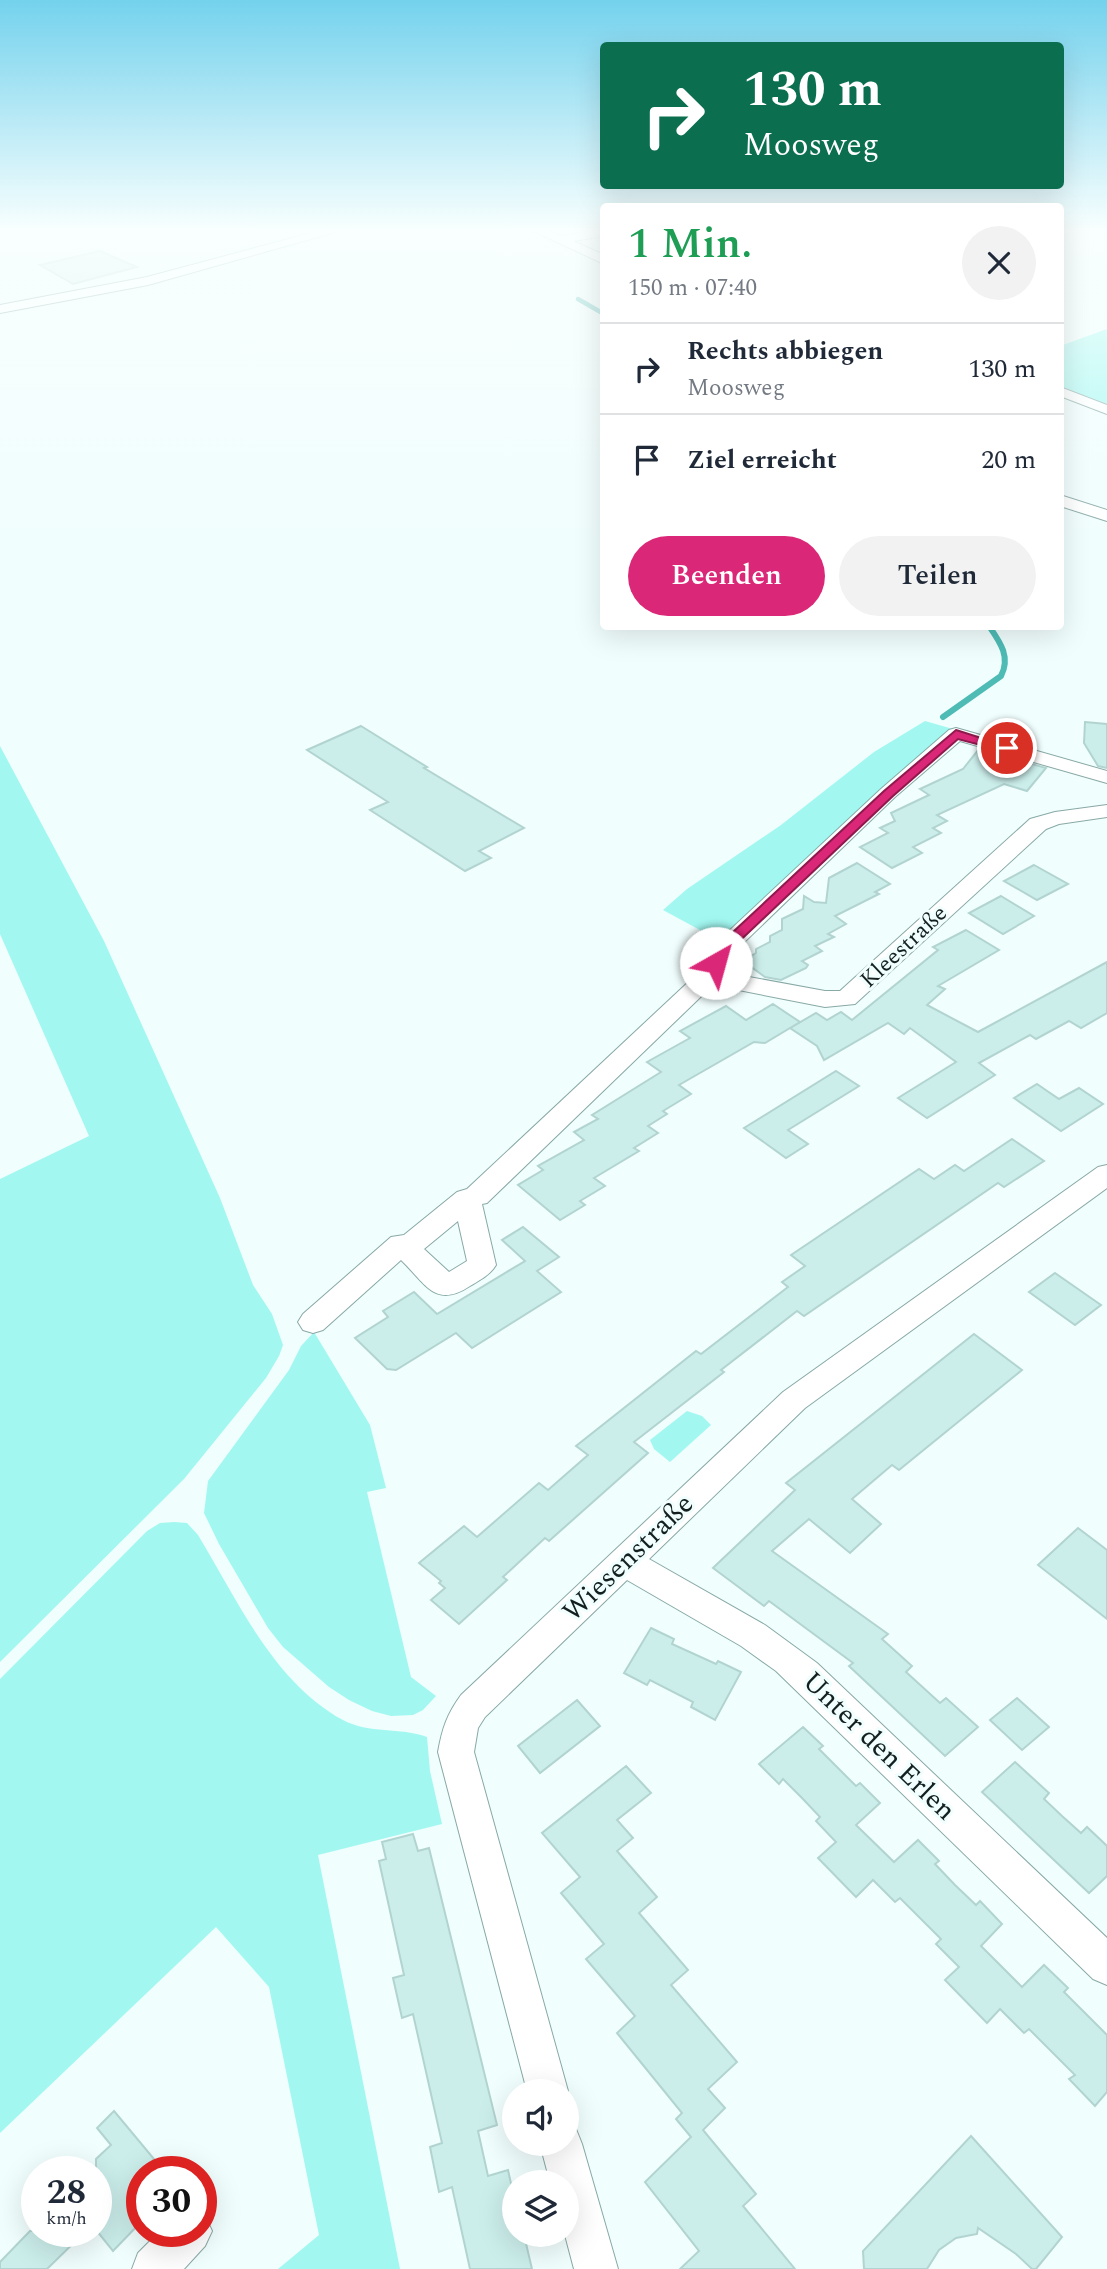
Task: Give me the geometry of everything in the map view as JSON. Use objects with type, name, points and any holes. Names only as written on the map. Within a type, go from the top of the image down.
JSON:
[{"type":"street","points":[[1064,393],[1107,410]]},
{"type":"street","points":[[1064,501],[1107,516]]},
{"type":"street","points":[[406,1248],[467,1199],[477,1196],[708,977],[723,949],[888,793],[956,734],[1107,777]]},
{"type":"street","name":"Kleestraße","points":[[708,977],[825,999],[846,999],[1038,824],[1055,818],[1107,811]]},
{"type":"street","name":"Wiesenstraße","points":[[544,2079],[456,1752],[461,1723],[473,1706],[794,1400],[1107,1174]]},
{"type":"street","points":[[313,1322],[401,1244],[447,1287],[482,1265],[467,1199]]},
{"type":"street","name":"Unter den Erlen","points":[[625,1561],[657,1585],[773,1647],[1107,1965]]},
{"type":"street","points":[[564,2156],[596,2269]]},
{"type":"street","points":[[154,2269],[175,2247]]},
{"type":"shaded area","points":[[1091,335],[1107,335],[1107,407],[1064,390],[1064,345]]},
{"type":"shaded area","points":[[925,721],[953,729],[721,939],[663,910],[687,889],[781,825],[874,752]]},
{"type":"shaded area","points":[[0,746],[104,941],[220,1198],[253,1285],[272,1314],[283,1345],[266,1378],[184,1479],[0,1662],[0,1179],[89,1136],[0,934]]},
{"type":"shaded area","points":[[314,1332],[370,1425],[386,1488],[367,1492],[411,1677],[436,1696],[423,1710],[413,1715],[391,1716],[349,1700],[329,1687],[283,1647],[268,1628],[204,1513],[208,1481],[289,1370],[301,1346]]},
{"type":"shaded area","points":[[687,1411],[702,1416],[711,1425],[670,1462],[654,1449],[650,1440]]},
{"type":"shaded area","points":[[160,1523],[187,1523],[198,1535],[259,1637],[296,1684],[318,1704],[353,1724],[427,1737],[430,1771],[442,1824],[318,1855],[400,2269],[278,2269],[319,2235],[269,1987],[216,1927],[0,2133],[0,1679],[147,1531]]},
{"type":"building","points":[[1085,722],[1107,724],[1107,768],[1098,766],[1084,743]]},
{"type":"building","points":[[361,726],[427,767],[424,768],[524,828],[479,851],[491,858],[465,871],[370,810],[388,802],[307,750]]},
{"type":"building","points":[[979,749],[1046,768],[1027,791],[1004,784],[937,815],[947,821],[933,828],[941,833],[913,847],[922,853],[892,868],[860,847],[888,833],[880,828],[895,821],[891,813],[929,795],[920,789],[963,769]]},
{"type":"building","points":[[857,863],[890,884],[875,892],[879,894],[835,916],[846,924],[828,934],[834,937],[815,946],[822,951],[802,961],[808,965],[806,968],[781,980],[765,977],[743,961],[756,953],[756,949],[770,942],[770,936],[782,930],[782,919],[803,909],[804,896],[814,902],[826,903],[829,878]]},
{"type":"building","points":[[1034,865],[1068,884],[1037,900],[1004,881]]},
{"type":"building","points":[[1001,896],[1034,916],[1003,934],[969,913]]},
{"type":"building","points":[[966,930],[999,950],[938,986],[945,989],[927,1005],[978,1032],[1107,962],[1107,1013],[1081,1028],[1069,1021],[1036,1039],[1030,1035],[979,1063],[995,1075],[927,1118],[898,1098],[956,1062],[910,1028],[904,1034],[888,1023],[824,1060],[817,1046],[790,1028],[816,1013],[827,1020],[841,1012],[852,1020],[938,950],[933,947]]},
{"type":"building","points":[[773,1004],[800,1022],[765,1043],[754,1042],[679,1085],[691,1094],[663,1111],[667,1114],[648,1126],[658,1133],[634,1148],[639,1151],[594,1178],[605,1186],[580,1201],[585,1205],[560,1220],[518,1185],[543,1170],[538,1166],[584,1140],[574,1132],[598,1119],[592,1115],[661,1072],[647,1062],[690,1038],[680,1031],[726,1006],[746,1020]]},
{"type":"building","points":[[836,1071],[859,1086],[788,1130],[808,1144],[786,1158],[744,1128]]},
{"type":"building","points":[[1037,1084],[1059,1099],[1079,1088],[1103,1104],[1061,1131],[1014,1098]]},
{"type":"building","points":[[1012,1139],[1044,1161],[1004,1187],[998,1183],[804,1316],[797,1311],[721,1370],[724,1372],[634,1442],[648,1453],[549,1541],[545,1538],[503,1577],[507,1580],[459,1624],[431,1600],[445,1588],[439,1583],[441,1581],[419,1563],[464,1526],[477,1537],[539,1483],[548,1490],[588,1455],[576,1446],[696,1351],[701,1354],[788,1287],[782,1282],[805,1266],[791,1255],[919,1169],[934,1179],[955,1165],[964,1171]]},
{"type":"building","points":[[523,1227],[559,1257],[537,1271],[561,1292],[472,1348],[456,1333],[396,1370],[387,1369],[355,1338],[388,1317],[383,1311],[414,1292],[437,1314],[525,1261],[502,1240]]},
{"type":"building","points":[[1055,1273],[1101,1305],[1075,1325],[1029,1292]]},
{"type":"building","points":[[974,1334],[1022,1370],[899,1470],[892,1465],[852,1499],[881,1524],[850,1553],[809,1519],[772,1551],[888,1634],[882,1639],[912,1666],[906,1672],[940,1703],[946,1698],[978,1727],[945,1756],[849,1666],[853,1663],[769,1601],[764,1606],[713,1568],[795,1490],[786,1483]]},
{"type":"building","points":[[1078,1528],[1107,1550],[1107,1619],[1038,1565]]},
{"type":"building","points":[[651,1628],[674,1639],[672,1644],[741,1672],[715,1720],[691,1707],[693,1702],[650,1680],[647,1685],[624,1673]]},
{"type":"building","points":[[1017,1698],[1049,1727],[1022,1750],[990,1720]]},
{"type":"building","points":[[577,1700],[600,1726],[540,1773],[518,1746]]},
{"type":"building","points":[[803,1727],[823,1746],[819,1749],[856,1786],[860,1783],[880,1803],[856,1825],[894,1862],[918,1840],[939,1861],[935,1864],[955,1885],[976,1905],[980,1901],[1002,1924],[981,1946],[1022,1987],[1044,1965],[1068,1988],[1064,1992],[1107,2035],[1107,2092],[1095,2106],[1069,2079],[1075,2075],[1029,2029],[1024,2033],[1000,2009],[987,2023],[945,1980],[959,1967],[936,1944],[941,1939],[900,1898],[895,1902],[873,1880],[856,1897],[818,1858],[836,1842],[816,1821],[820,1817],[802,1798],[783,1779],[779,1784],[759,1764]]},
{"type":"building","points":[[1015,1762],[1049,1793],[1044,1799],[1062,1816],[1081,1833],[1087,1827],[1107,1846],[1107,1876],[1089,1893],[982,1792]]},
{"type":"building","points":[[626,1766],[651,1793],[617,1820],[633,1838],[617,1851],[657,1897],[639,1913],[688,1970],[671,1985],[737,2062],[708,2089],[725,2108],[703,2130],[756,2194],[743,2206],[795,2269],[680,2269],[699,2251],[645,2182],[691,2137],[676,2119],[682,2113],[617,2033],[635,2016],[586,1959],[604,1944],[561,1893],[580,1877],[542,1833]]},
{"type":"building","points":[[413,1834],[418,1851],[429,1848],[497,2125],[478,2131],[488,2176],[502,2172],[502,2247],[527,2247],[532,2269],[470,2269],[452,2187],[439,2192],[430,2147],[442,2143],[413,2014],[402,2018],[393,1978],[404,1975],[379,1861],[386,1859],[382,1842]]},
{"type":"building","points":[[114,2111],[152,2156],[126,2156],[126,2238],[113,2251],[110,2247],[112,2247],[112,2156],[99,2156],[111,2145],[97,2128]]},
{"type":"building","points":[[971,2136],[1062,2237],[1036,2269],[1032,2269],[1016,2254],[978,2228],[977,2234],[956,2238],[939,2250],[927,2269],[864,2269],[863,2251]]},
{"type":"building","points":[[21,2240],[21,2247],[70,2247],[47,2269],[0,2269],[0,2262]]},
{"type":"waterway","points":[[943,717],[1001,676],[1004,656],[991,630]]},
{"type":"route","points":[[716,963],[723,949],[888,793],[956,734],[1007,748]]}]
